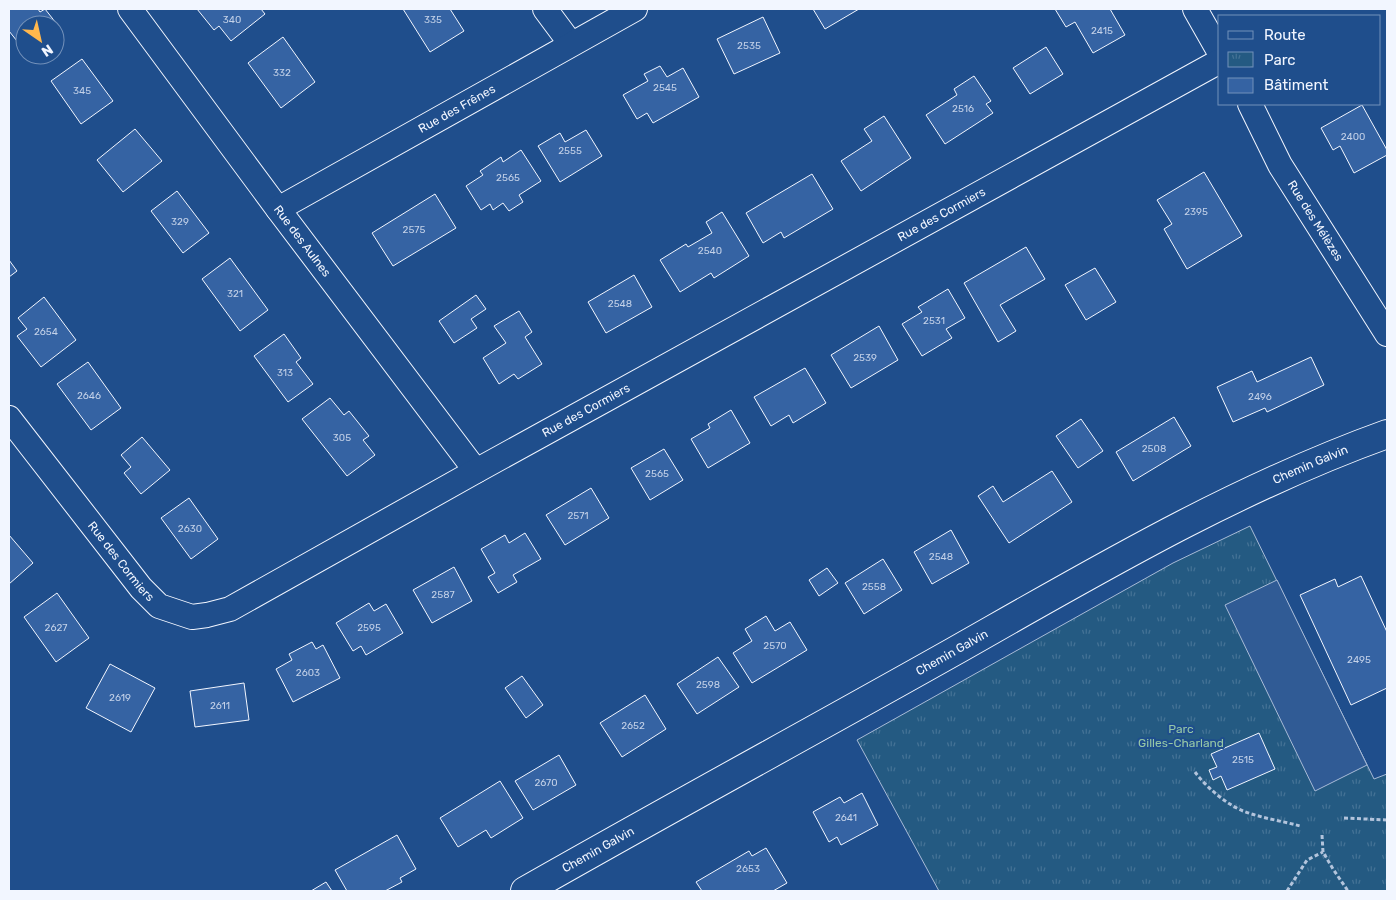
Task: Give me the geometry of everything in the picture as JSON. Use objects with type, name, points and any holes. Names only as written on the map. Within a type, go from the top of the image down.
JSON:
[{"type":"street","name":"Rue des Aulnes","points":[[130,9],[476,471]]},
{"type":"street","points":[[545,9],[571,44]]},
{"type":"street","name":"Rue des Frênes","points":[[278,209],[635,9]]},
{"type":"street","points":[[1195,9],[1218,49]]},
{"type":"street","name":"Rue des Cormiers","points":[[9,418],[141,588],[159,606],[192,617],[207,616],[230,609],[476,471],[1218,62]]},
{"type":"street","name":"Rue des Mélèzes","points":[[1250,105],[1280,165],[1387,334]]},
{"type":"street","name":"Chemin Galvin","points":[[525,891],[1215,507],[1311,464],[1387,434]]},
{"type":"path","points":[[1195,772],[1201,780],[1225,800],[1243,811],[1300,826]]},
{"type":"path","points":[[1344,818],[1387,820]]},
{"type":"path","points":[[1322,835],[1323,852],[1332,869],[1348,891]]},
{"type":"path","points":[[1287,891],[1307,860],[1323,852]]},
{"type":"green space","name":"Parc Gilles-Charland","points":[[1250,526],[1374,779],[1387,774],[1387,891],[939,891],[857,740],[1173,563]]},
{"type":"shaded area","points":[[1277,580],[1367,765],[1315,791],[1225,605]]},
{"type":"building","points":[[9,9],[38,9],[40,12],[45,9],[50,15],[15,15],[15,38],[9,31]]},
{"type":"building","points":[[197,9],[261,9],[265,14],[231,41],[219,26],[214,30]]},
{"type":"building","points":[[403,9],[450,9],[464,31],[430,52]]},
{"type":"building","points":[[813,9],[859,9],[825,29]]},
{"type":"building","points":[[1055,9],[1110,9],[1125,35],[1093,53],[1075,22],[1066,27]]},
{"type":"building","points":[[763,17],[780,53],[734,74],[717,39]]},
{"type":"building","points":[[283,37],[315,82],[281,108],[248,63]]},
{"type":"building","points":[[1046,47],[1063,74],[1030,94],[1013,68]]},
{"type":"building","points":[[82,59],[113,101],[81,124],[51,81]]},
{"type":"building","points":[[660,66],[667,77],[683,68],[699,97],[653,123],[647,113],[637,119],[623,95],[648,81],[644,74]]},
{"type":"building","points":[[974,76],[991,101],[986,104],[993,113],[945,144],[926,115],[957,95],[954,89]]},
{"type":"building","points":[[1362,105],[1387,150],[1387,155],[1354,173],[1340,146],[1333,150],[1321,128]]},
{"type":"building","points":[[884,116],[911,158],[861,191],[841,161],[872,141],[864,129]]},
{"type":"building","points":[[135,129],[162,161],[123,192],[97,160]]},
{"type":"building","points":[[586,130],[602,156],[560,182],[538,146],[560,133],[565,142]]},
{"type":"building","points":[[521,150],[541,181],[519,195],[523,202],[509,211],[503,203],[493,210],[490,204],[481,210],[466,186],[483,175],[480,171],[501,157],[503,162]]},
{"type":"building","points":[[1204,172],[1242,236],[1187,269],[1164,229],[1172,224],[1157,200]]},
{"type":"building","points":[[812,174],[833,209],[784,238],[781,232],[763,243],[746,213]]},
{"type":"building","points":[[177,191],[209,233],[183,253],[151,211]]},
{"type":"building","points":[[435,194],[456,228],[393,266],[372,233]]},
{"type":"building","points":[[722,212],[749,256],[714,278],[711,273],[680,292],[660,260],[686,244],[688,247],[712,233],[706,222]]},
{"type":"building","points":[[1026,247],[1045,279],[1000,305],[1016,331],[998,342],[964,283]]},
{"type":"building","points":[[230,258],[268,310],[240,331],[202,279]]},
{"type":"building","points":[[9,260],[17,271],[9,277]]},
{"type":"building","points":[[1095,268],[1116,302],[1086,320],[1065,285]]},
{"type":"building","points":[[634,275],[652,307],[606,333],[588,302]]},
{"type":"building","points":[[948,289],[965,318],[946,329],[952,338],[922,356],[902,324],[922,312],[918,307]]},
{"type":"building","points":[[476,295],[486,309],[471,319],[477,328],[454,343],[439,321]]},
{"type":"building","points":[[44,297],[76,340],[41,367],[17,336],[27,329],[18,318]]},
{"type":"building","points":[[519,311],[532,332],[525,337],[542,364],[518,379],[514,374],[499,384],[483,358],[506,343],[494,326]]},
{"type":"building","points":[[879,326],[898,360],[851,388],[831,355]]},
{"type":"building","points":[[284,334],[301,358],[296,362],[313,384],[288,402],[254,356]]},
{"type":"building","points":[[1311,357],[1324,385],[1267,412],[1265,408],[1233,422],[1217,387],[1252,371],[1257,382]]},
{"type":"building","points":[[88,362],[121,408],[91,430],[57,384]]},
{"type":"building","points":[[805,368],[826,403],[793,423],[789,415],[771,426],[754,397]]},
{"type":"building","points":[[330,398],[344,415],[349,411],[369,436],[363,440],[375,455],[347,476],[302,419]]},
{"type":"building","points":[[731,410],[750,443],[708,468],[691,439],[710,428],[708,424]]},
{"type":"building","points":[[1174,417],[1191,446],[1133,481],[1116,452]]},
{"type":"building","points":[[1081,419],[1103,451],[1078,468],[1056,436]]},
{"type":"building","points":[[142,437],[170,470],[141,494],[124,473],[131,467],[121,455]]},
{"type":"building","points":[[664,449],[683,480],[650,500],[631,468]]},
{"type":"building","points":[[1052,471],[1072,502],[1009,543],[978,496],[993,486],[1003,502]]},
{"type":"building","points":[[591,488],[609,518],[565,545],[546,515]]},
{"type":"building","points":[[189,498],[218,539],[191,559],[161,518]]},
{"type":"building","points":[[951,530],[969,563],[932,584],[914,552]]},
{"type":"building","points":[[525,533],[541,559],[513,575],[517,582],[498,593],[488,577],[495,573],[481,549],[505,535],[509,543]]},
{"type":"building","points":[[9,535],[33,563],[9,584]]},
{"type":"building","points":[[883,559],[902,590],[864,614],[845,583]]},
{"type":"building","points":[[454,567],[472,601],[432,623],[413,590]]},
{"type":"building","points":[[827,568],[838,583],[819,596],[809,580]]},
{"type":"building","points":[[1361,576],[1387,632],[1387,688],[1351,705],[1300,595],[1335,579],[1338,587]]},
{"type":"building","points":[[57,593],[89,638],[56,662],[24,617]]},
{"type":"building","points":[[369,603],[374,611],[386,604],[403,633],[366,655],[361,646],[353,651],[336,623]]},
{"type":"building","points":[[766,616],[775,631],[790,622],[807,650],[752,683],[733,653],[752,641],[745,629]]},
{"type":"building","points":[[312,642],[316,649],[323,645],[340,678],[293,702],[276,669],[292,660],[289,654]]},
{"type":"building","points":[[718,657],[739,687],[697,714],[677,684]]},
{"type":"building","points":[[110,664],[155,688],[131,732],[86,708]]},
{"type":"building","points":[[522,676],[543,705],[526,718],[505,688]]},
{"type":"building","points":[[244,683],[249,720],[195,727],[190,691]]},
{"type":"building","points":[[645,695],[666,729],[622,757],[600,723]]},
{"type":"building","points":[[1259,733],[1275,769],[1227,790],[1221,776],[1213,780],[1209,770],[1217,767],[1211,754]]},
{"type":"building","points":[[559,755],[576,785],[533,810],[515,781]]},
{"type":"building","points":[[500,781],[523,818],[491,838],[486,830],[458,847],[440,818]]},
{"type":"building","points":[[862,793],[878,825],[841,845],[837,837],[829,842],[813,812],[840,797],[844,803]]},
{"type":"building","points":[[397,835],[416,869],[400,878],[402,882],[385,891],[347,891],[335,870]]},
{"type":"building","points":[[766,848],[787,883],[773,891],[702,891],[696,882],[749,851],[752,856]]},
{"type":"building","points":[[326,882],[332,891],[311,891]]}]
